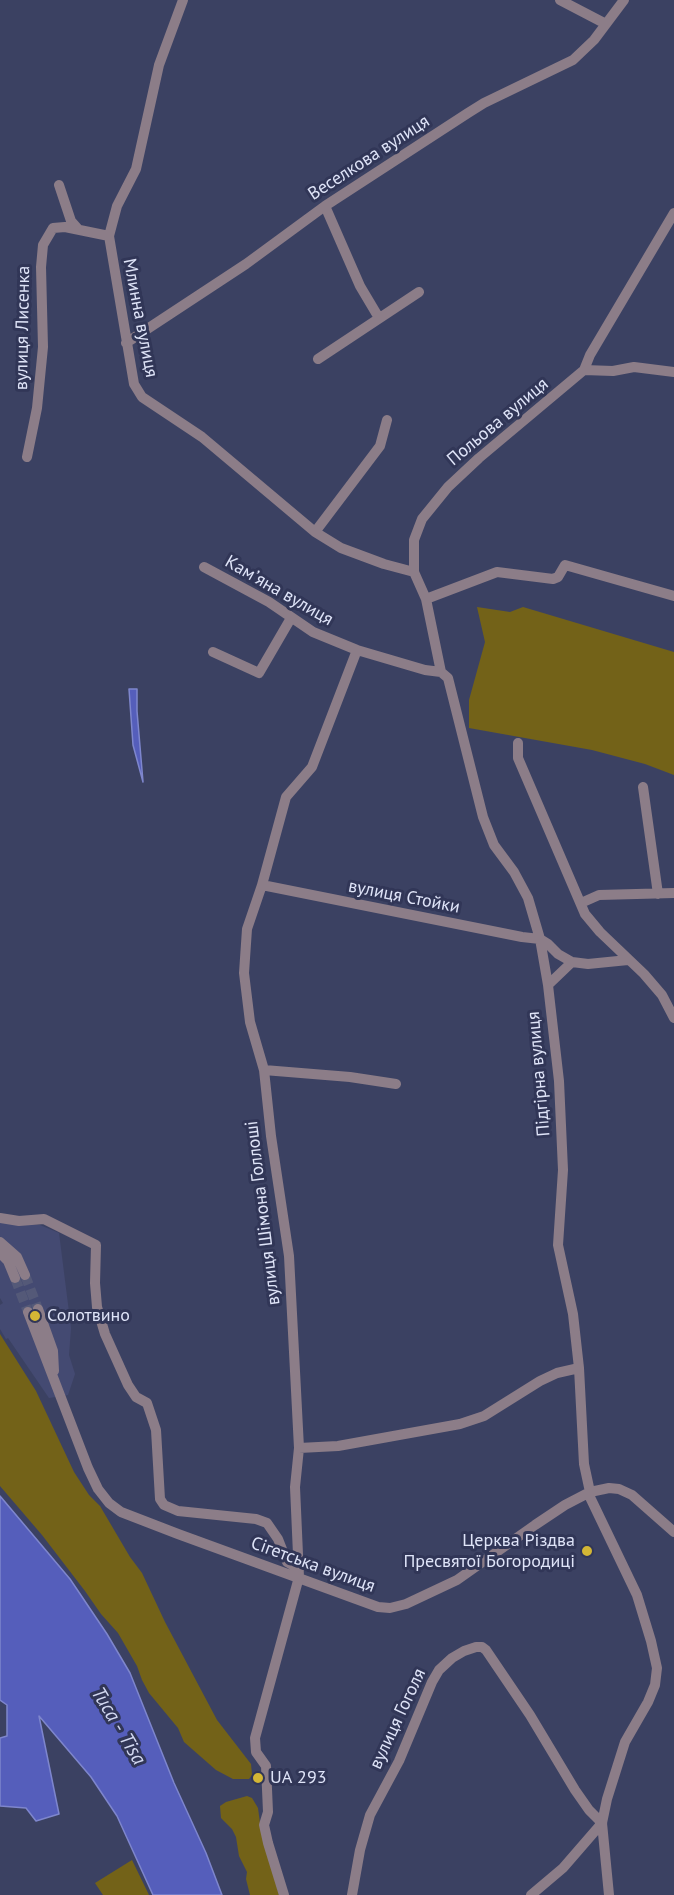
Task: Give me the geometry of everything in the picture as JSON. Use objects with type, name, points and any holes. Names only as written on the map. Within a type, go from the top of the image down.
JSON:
[{"type":"street","name":"Млинна вулиця","points":[[183,0],[156,74],[138,160],[117,206],[109,236],[134,384],[142,397],[202,437],[315,532],[341,548],[414,572]]},
{"type":"street","points":[[560,0],[606,24]]},
{"type":"street","name":"Веселкова вулиця","points":[[126,343],[246,264],[325,206],[484,103],[573,60],[594,40],[624,0]]},
{"type":"street","points":[[60,185],[71,220],[79,230]]},
{"type":"street","points":[[325,206],[360,286],[379,318]]},
{"type":"street","name":"Польова вулиця","points":[[441,672],[426,599],[414,572],[414,540],[422,519],[448,487],[479,458],[584,370],[590,355],[674,213]]},
{"type":"street","name":"вулиця Лисенка","points":[[27,457],[37,408],[43,347],[41,267],[43,245],[53,228],[65,227],[109,236]]},
{"type":"street","points":[[318,359],[419,292]]},
{"type":"street","points":[[584,370],[613,371],[634,368],[674,372]]},
{"type":"street","points":[[315,532],[380,446],[387,420]]},
{"type":"street","points":[[426,599],[497,572],[553,579],[558,577],[565,565],[674,596]]},
{"type":"street","name":"Камʼяна вулиця","points":[[204,567],[269,602],[313,632],[357,650],[425,670],[441,672]]},
{"type":"street","points":[[213,652],[259,673],[291,618]]},
{"type":"street","name":"вулиця Шімона Голлоші","points":[[284,1895],[267,1844],[264,1825],[268,1812],[266,1766],[256,1752],[255,1738],[299,1573],[295,1487],[299,1448],[289,1256],[270,1136],[264,1070],[250,1022],[244,973],[247,929],[262,885],[286,796],[312,767],[357,650]]},
{"type":"street","name":"Підгірна вулиця","points":[[441,672],[448,678],[483,816],[494,845],[514,872],[528,898],[540,939],[548,985],[558,1081],[563,1170],[558,1245],[573,1314],[579,1368],[584,1464],[589,1493],[637,1595],[657,1668],[655,1684],[648,1702],[625,1742],[602,1823]]},
{"type":"street","points":[[518,743],[518,758],[585,914],[662,995],[674,1018]]},
{"type":"street","points":[[643,787],[658,894]]},
{"type":"street","name":"вулиця Стойки","points":[[262,885],[540,939]]},
{"type":"street","points":[[581,903],[599,895],[674,893]]},
{"type":"street","points":[[540,939],[572,962],[588,964],[628,960]]},
{"type":"street","points":[[548,985],[572,962]]},
{"type":"street","points":[[264,1070],[340,1076],[396,1084]]},
{"type":"street","points":[[0,1218],[19,1221],[44,1219],[96,1245],[97,1307],[105,1334],[129,1385],[136,1397],[147,1403],[156,1430],[160,1499],[164,1505],[178,1511],[256,1519],[267,1523],[278,1539],[287,1562],[299,1573]]},
{"type":"street","points":[[0,1242],[8,1246],[17,1257],[20,1277],[0,1253]]},
{"type":"street","name":"Сігетська вулиця","points":[[33,1311],[53,1351],[55,1383],[88,1468],[98,1489],[109,1503],[121,1512],[178,1534],[299,1573],[378,1606],[390,1608],[406,1605],[471,1571],[535,1525],[589,1493],[609,1488],[619,1489],[632,1495],[674,1532]]},
{"type":"street","points":[[299,1448],[338,1446],[460,1424],[484,1416],[557,1373],[579,1368]]},
{"type":"street","name":"вулиця Гоголя","points":[[352,1895],[360,1850],[370,1815],[399,1761],[432,1683],[439,1670],[452,1658],[476,1647],[486,1650],[500,1674],[530,1715],[575,1791],[602,1823]]},
{"type":"street","points":[[531,1895],[563,1868],[602,1823]]},
{"type":"street","points":[[602,1823],[609,1895]]},
{"type":"shaded area","points":[[477,607],[510,612],[523,607],[674,652],[674,775],[645,764],[592,750],[469,728],[469,700],[485,642]]},
{"type":"shaded area","name":"Солотвино","points":[[0,1220],[14,1225],[40,1225],[59,1233],[71,1328],[69,1355],[75,1374],[68,1395],[49,1398],[0,1329],[0,1305],[3,1303],[0,1298]]},
{"type":"shaded area","points":[[0,1334],[36,1391],[74,1472],[89,1495],[100,1506],[142,1573],[217,1720],[251,1764],[252,1775],[249,1779],[233,1779],[216,1770],[184,1742],[178,1728],[149,1693],[118,1633],[42,1535],[0,1486]]},
{"type":"shaded area","points":[[247,1796],[252,1798],[258,1808],[279,1895],[250,1895],[246,1879],[247,1872],[239,1856],[236,1837],[232,1829],[221,1818],[220,1806]]},
{"type":"shaded area","points":[[132,1860],[149,1895],[103,1895],[95,1883]]},
{"type":"water","points":[[129,689],[137,689],[143,782],[133,745]]},
{"type":"water","name":"Тиса - Tisa","points":[[0,1496],[70,1579],[130,1673],[222,1895],[153,1895],[117,1816],[91,1777],[39,1716],[59,1814],[36,1821],[26,1808],[0,1806],[0,1738],[7,1736],[7,1705],[0,1700]]},
{"type":"tunnel","points":[[25,1275],[38,1309]]},
{"type":"tunnel","points":[[15,1278],[28,1312]]},
{"type":"place","name":"Солотвино","points":[[35,1316]]},
{"type":"place","name":"Церква Різдва Пресвятої Богородиці","points":[[587,1551]]},
{"type":"place","name":"UA 293","points":[[258,1778]]}]
